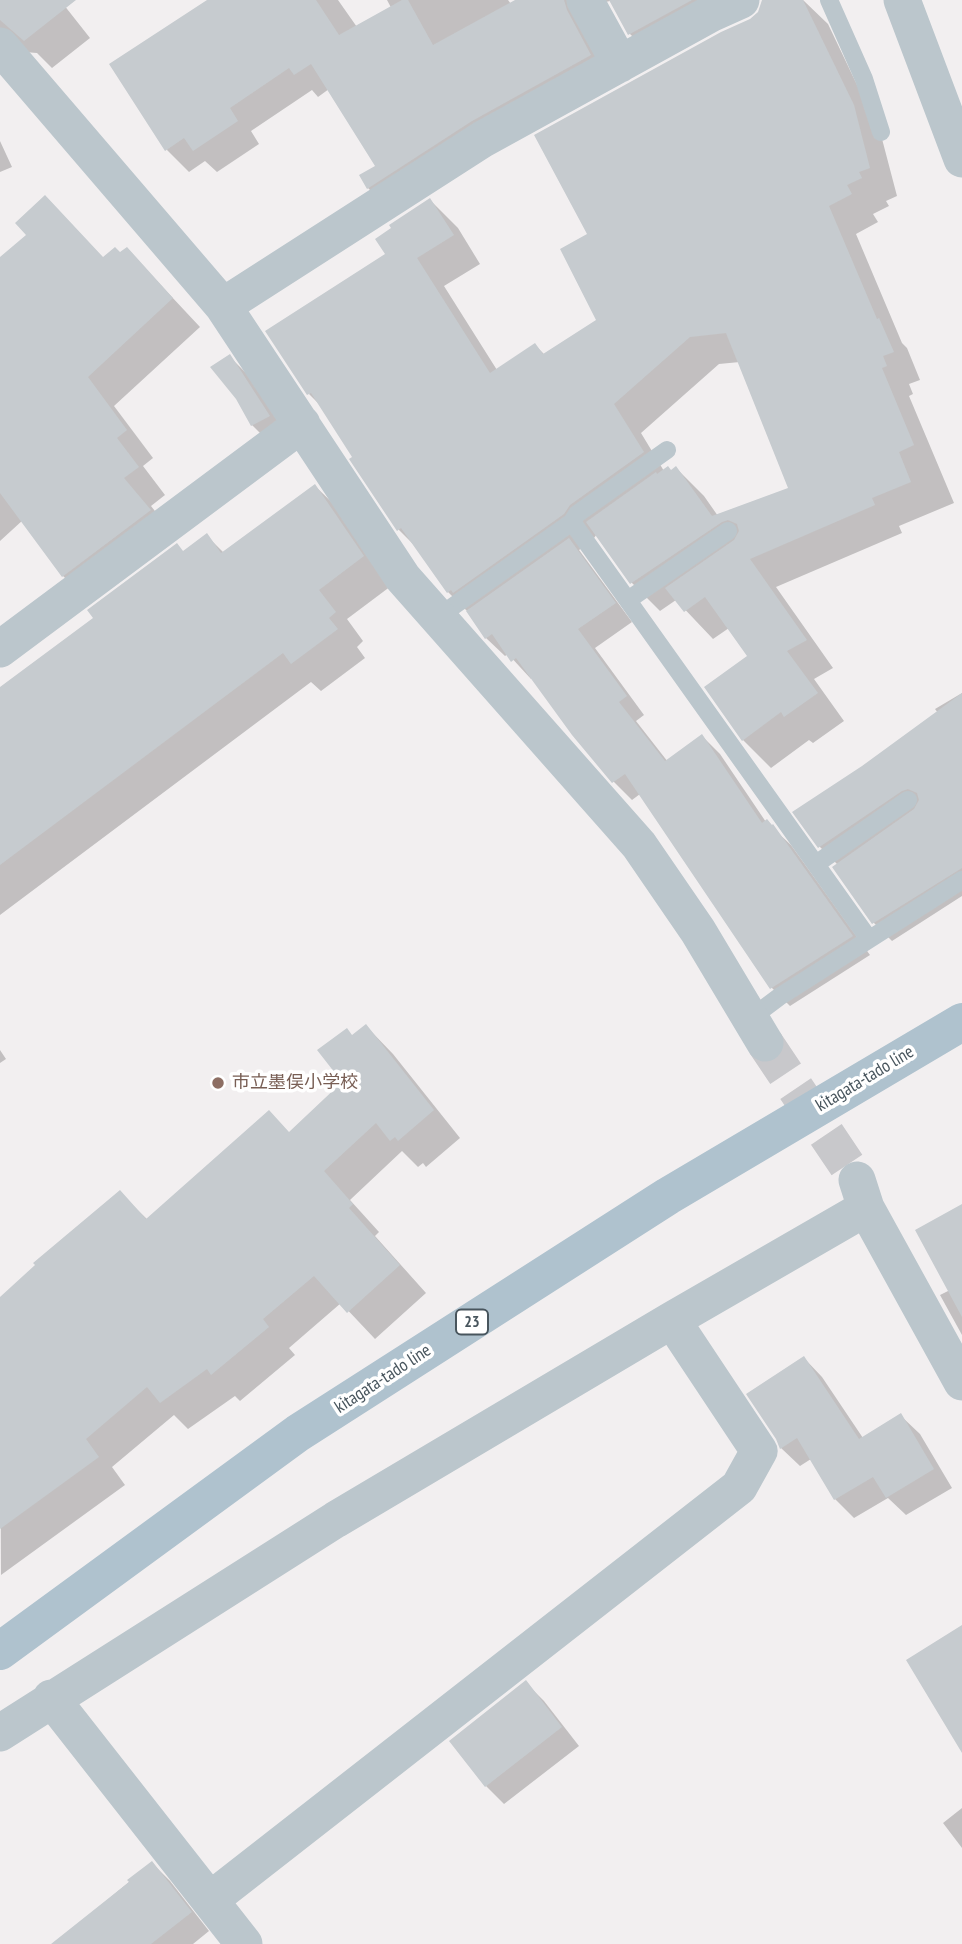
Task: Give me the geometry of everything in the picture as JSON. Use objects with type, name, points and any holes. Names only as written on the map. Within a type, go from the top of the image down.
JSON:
[{"type":"main road","name":"kitagata-tado line","points":[[0,1651],[298,1433],[668,1196],[962,1022]]},
{"type":"street","points":[[585,0],[620,64]]},
{"type":"street","points":[[223,306],[483,139],[712,13],[741,0]]},
{"type":"street","points":[[902,0],[962,159]]},
{"type":"street","points":[[1,50],[223,306],[403,578],[639,845],[698,931],[758,1031]]},
{"type":"street","points":[[0,649],[302,425]]},
{"type":"street","points":[[0,1733],[51,1698],[335,1520],[672,1320],[861,1194],[962,1382]]},
{"type":"street","points":[[210,1900],[739,1487],[759,1451],[672,1320]]},
{"type":"street","points":[[51,1698],[210,1900],[237,1942]]},
{"type":"lane","points":[[829,0],[864,79],[881,132]]},
{"type":"lane","points":[[438,617],[572,522],[577,514],[667,450]]},
{"type":"lane","points":[[572,522],[869,939]]},
{"type":"lane","points":[[628,600],[728,531]]},
{"type":"lane","points":[[816,864],[908,800]]},
{"type":"lane","points":[[758,1031],[779,997],[962,880]]},
{"type":"building","points":[[0,0],[76,0],[24,41],[0,20]]},
{"type":"building","points":[[207,0],[316,0],[339,35],[402,0],[408,0],[433,45],[515,0],[564,0],[591,55],[472,121],[367,189],[359,175],[375,166],[311,64],[294,75],[289,68],[230,108],[238,121],[193,151],[184,138],[165,151],[109,64]]},
{"type":"building","points":[[609,0],[692,0],[628,35]]},
{"type":"building","points":[[762,0],[803,0],[854,105],[870,168],[859,172],[862,178],[847,185],[852,194],[829,206],[877,319],[879,318],[894,352],[883,356],[887,366],[882,368],[914,445],[899,452],[911,482],[872,498],[875,505],[750,559],[807,640],[787,651],[818,693],[784,717],[781,712],[742,741],[704,687],[747,656],[705,597],[684,612],[665,588],[734,540],[739,531],[737,524],[728,520],[722,522],[630,584],[586,522],[668,466],[671,470],[676,466],[712,516],[788,488],[726,333],[690,337],[614,404],[644,452],[570,505],[564,514],[453,593],[451,590],[447,593],[401,528],[397,531],[349,459],[352,457],[311,393],[307,395],[265,331],[385,254],[375,239],[391,228],[389,225],[430,198],[454,235],[417,258],[490,373],[535,343],[543,354],[596,320],[560,249],[587,234],[534,135],[721,32],[750,19],[758,12]]},
{"type":"building","points":[[45,195],[103,257],[115,247],[120,252],[127,247],[173,298],[88,377],[127,430],[117,438],[139,467],[124,478],[151,510],[62,577],[0,493],[0,257],[26,235],[15,223]]},
{"type":"building","points":[[230,354],[270,416],[251,426],[236,399],[210,367]]},
{"type":"building","points":[[315,484],[364,556],[319,590],[336,612],[329,618],[338,629],[291,664],[283,653],[0,865],[0,687],[93,618],[87,610],[177,543],[183,551],[207,533],[221,553]]},
{"type":"building","points":[[569,538],[616,603],[578,629],[627,696],[619,702],[665,761],[702,734],[762,823],[767,819],[773,824],[853,936],[770,989],[625,774],[612,783],[572,735],[516,658],[511,662],[492,634],[485,639],[466,611]]},
{"type":"building","points":[[962,693],[962,868],[872,924],[832,867],[914,809],[919,800],[917,793],[908,789],[902,791],[818,848],[792,812],[862,766]]},
{"type":"building","points":[[366,1024],[434,1110],[398,1141],[395,1137],[390,1141],[376,1123],[324,1171],[353,1204],[349,1208],[400,1265],[347,1313],[314,1276],[263,1319],[269,1327],[211,1375],[207,1369],[160,1403],[147,1387],[86,1439],[99,1457],[0,1529],[0,1297],[35,1265],[33,1263],[120,1190],[146,1219],[269,1110],[289,1132],[342,1082],[317,1050],[347,1028],[352,1035]]},
{"type":"building","points":[[962,1204],[962,1317],[915,1230]]},
{"type":"building","points":[[804,1356],[859,1439],[901,1413],[934,1469],[886,1498],[873,1477],[834,1500],[797,1438],[780,1449],[746,1394]]},
{"type":"building","points":[[962,1625],[962,1753],[906,1660]]},
{"type":"building","points":[[526,1680],[562,1727],[485,1787],[449,1741]]},
{"type":"building","points":[[152,1861],[192,1912],[151,1944],[51,1944],[129,1882],[127,1880]]},
{"type":"tunnel","points":[[765,1043],[857,1180]]},
{"type":"place","name":"市立墨俣小学校","points":[[218,1083]]}]
